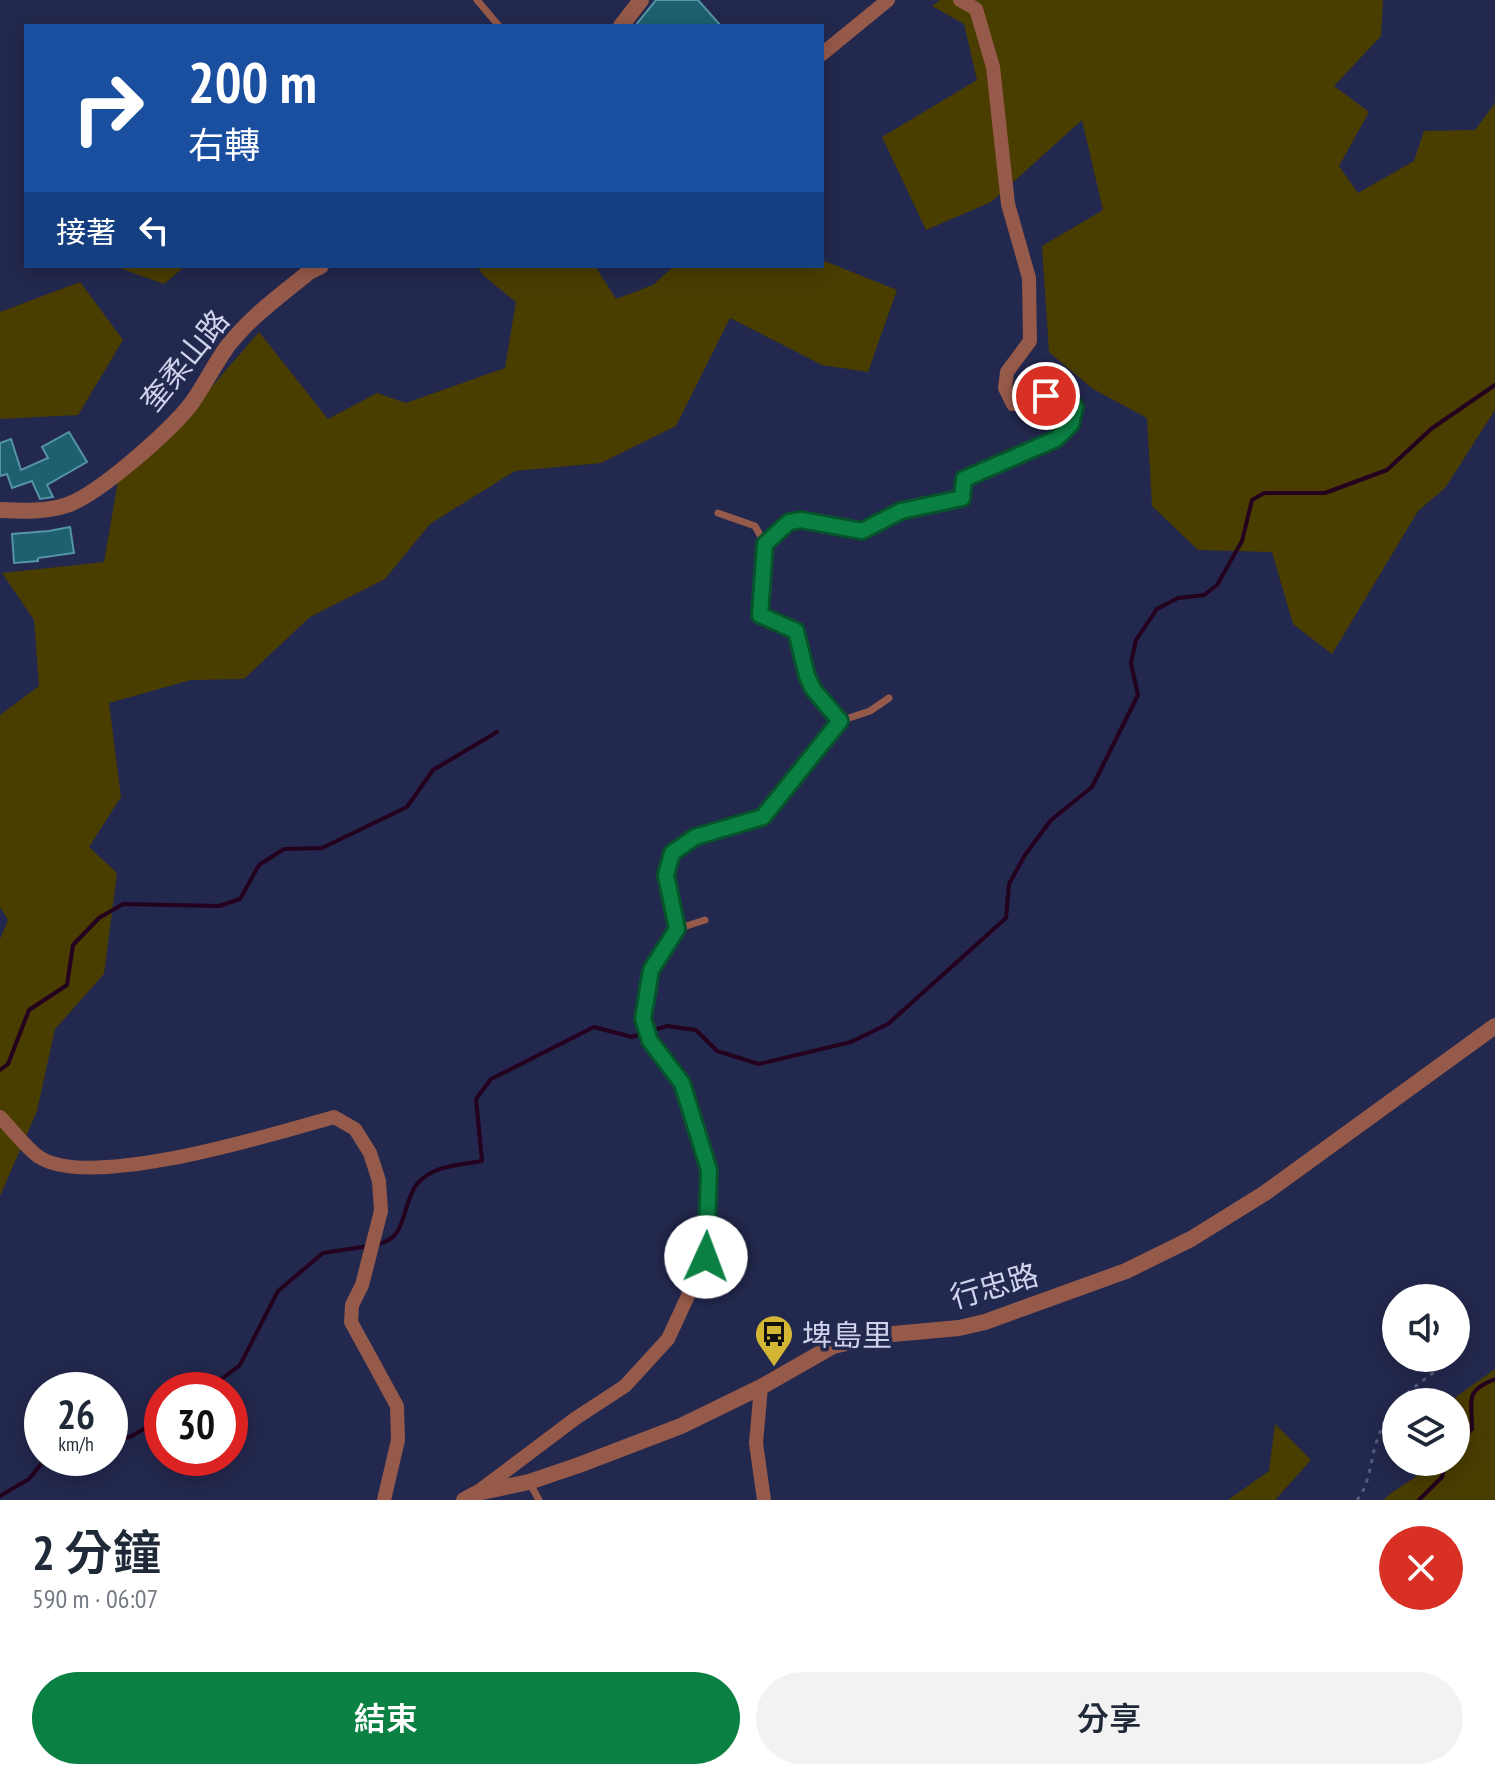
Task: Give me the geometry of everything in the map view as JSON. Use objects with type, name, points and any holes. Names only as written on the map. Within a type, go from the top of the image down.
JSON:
[{"type":"street","points":[[623,24],[641,0]]},
{"type":"street","points":[[824,52],[888,0]]},
{"type":"street","points":[[471,1496],[576,1418],[625,1386],[668,1339],[706,1257],[709,1170],[682,1083],[650,1041],[643,1019],[651,970],[677,929],[666,875],[672,853],[695,837],[763,817],[840,721],[813,689],[796,631],[760,615],[765,544],[789,522],[801,520],[862,531],[901,511],[962,498],[964,479],[1056,439],[1071,424],[1075,407],[1063,392],[1013,404],[1005,388],[1007,372],[1030,341],[1029,278],[1008,204],[993,67],[976,9],[960,0]]},
{"type":"street","name":"奎柔山路","points":[[0,510],[25,512],[68,504],[111,478],[168,428],[190,404],[227,347],[248,323],[317,268]]},
{"type":"street","name":"行忠路","points":[[471,1496],[529,1482],[681,1426],[761,1387],[833,1346],[882,1335],[959,1328],[985,1322],[1126,1271],[1191,1239],[1265,1193],[1495,1026]]},
{"type":"street","points":[[0,1117],[39,1157],[66,1167],[106,1168],[199,1154],[334,1117],[355,1129],[370,1153],[379,1181],[381,1211],[362,1285],[352,1305],[351,1322],[397,1406],[398,1440],[384,1500]]},
{"type":"street","points":[[761,1387],[756,1443],[764,1500]]},
{"type":"lane","points":[[477,0],[497,24]]},
{"type":"lane","points":[[718,513],[755,526],[765,544]]},
{"type":"lane","points":[[840,721],[870,711],[889,698]]},
{"type":"lane","points":[[677,929],[705,920]]},
{"type":"lane","points":[[529,1482],[539,1500]]},
{"type":"path","points":[[1357,1500],[1364,1491],[1376,1443],[1394,1403],[1434,1372]]},
{"type":"shaded area","points":[[940,0],[1383,0],[1381,36],[1334,86],[1369,112],[1339,166],[1358,193],[1414,161],[1424,131],[1475,130],[1495,103],[1495,410],[1445,488],[1418,511],[1332,654],[1293,624],[1272,552],[1198,550],[1152,506],[1147,418],[1093,389],[1049,352],[1042,246],[1103,210],[1082,120],[991,202],[926,230],[882,137],[977,80],[964,24],[932,6]]},
{"type":"shaded area","points":[[824,261],[897,290],[868,372],[822,365],[730,318],[676,426],[601,463],[515,471],[430,524],[385,579],[310,617],[244,679],[191,680],[109,703],[121,797],[89,847],[117,873],[104,974],[55,1029],[37,1111],[0,1196],[0,939],[8,920],[0,907],[0,715],[39,686],[34,620],[2,573],[104,562],[119,475],[175,429],[259,332],[328,419],[377,393],[406,403],[505,368],[516,302],[478,268],[596,268],[616,299],[653,285],[672,268],[824,268]]},
{"type":"shaded area","points":[[120,268],[183,268],[164,284]]},
{"type":"shaded area","points":[[80,282],[123,340],[78,415],[0,419],[0,312]]},
{"type":"shaded area","points":[[1495,1369],[1495,1500],[1384,1500],[1416,1476],[1470,1476],[1469,1388]]},
{"type":"shaded area","points":[[1275,1424],[1311,1460],[1275,1500],[1228,1500],[1269,1471]]},
{"type":"building","points":[[656,0],[698,0],[719,24],[637,24]]},
{"type":"building","points":[[69,432],[87,462],[47,485],[53,497],[40,499],[32,481],[12,488],[7,474],[0,476],[0,443],[11,439],[21,470],[48,458],[42,447]]},
{"type":"building","points":[[70,527],[74,553],[14,563],[12,534]]},
{"type":"waterway","points":[[377,1244],[387,1241],[399,1229],[412,1192],[423,1178],[447,1167],[482,1161],[476,1099],[491,1079],[594,1027],[632,1037],[667,1026],[696,1030],[717,1051],[759,1064],[851,1042],[888,1024],[1006,918],[1009,884],[1025,855],[1051,820],[1092,787],[1138,695],[1131,663],[1136,640],[1157,609],[1178,598],[1204,595],[1217,585],[1242,541],[1252,500],[1264,493],[1325,493],[1387,470],[1431,429],[1495,385]]},
{"type":"waterway","points":[[0,1070],[8,1064],[29,1010],[67,985],[73,945],[99,918],[123,904],[219,906],[240,899],[259,865],[284,849],[322,848],[407,807],[433,770],[497,732]]},
{"type":"waterway","points":[[231,1372],[240,1365],[278,1291],[323,1253],[369,1246]]},
{"type":"waterway","points":[[1470,1431],[1474,1392],[1495,1379]]},
{"type":"waterway","points":[[128,1437],[144,1429]]},
{"type":"waterway","points":[[0,1496],[31,1476]]},
{"type":"waterway","points":[[1419,1500],[1442,1476]]},
{"type":"place","name":"埤島里","points":[[774,1368]]},
{"type":"route","points":[[706,1257],[709,1170],[682,1083],[650,1041],[643,1019],[651,970],[677,929],[666,875],[672,853],[695,837],[763,817],[840,721],[813,689],[796,631],[760,615],[765,544],[789,522],[801,520],[862,531],[901,511],[962,498],[964,479],[1056,439],[1071,424],[1075,407],[1063,392],[1046,396]]}]
